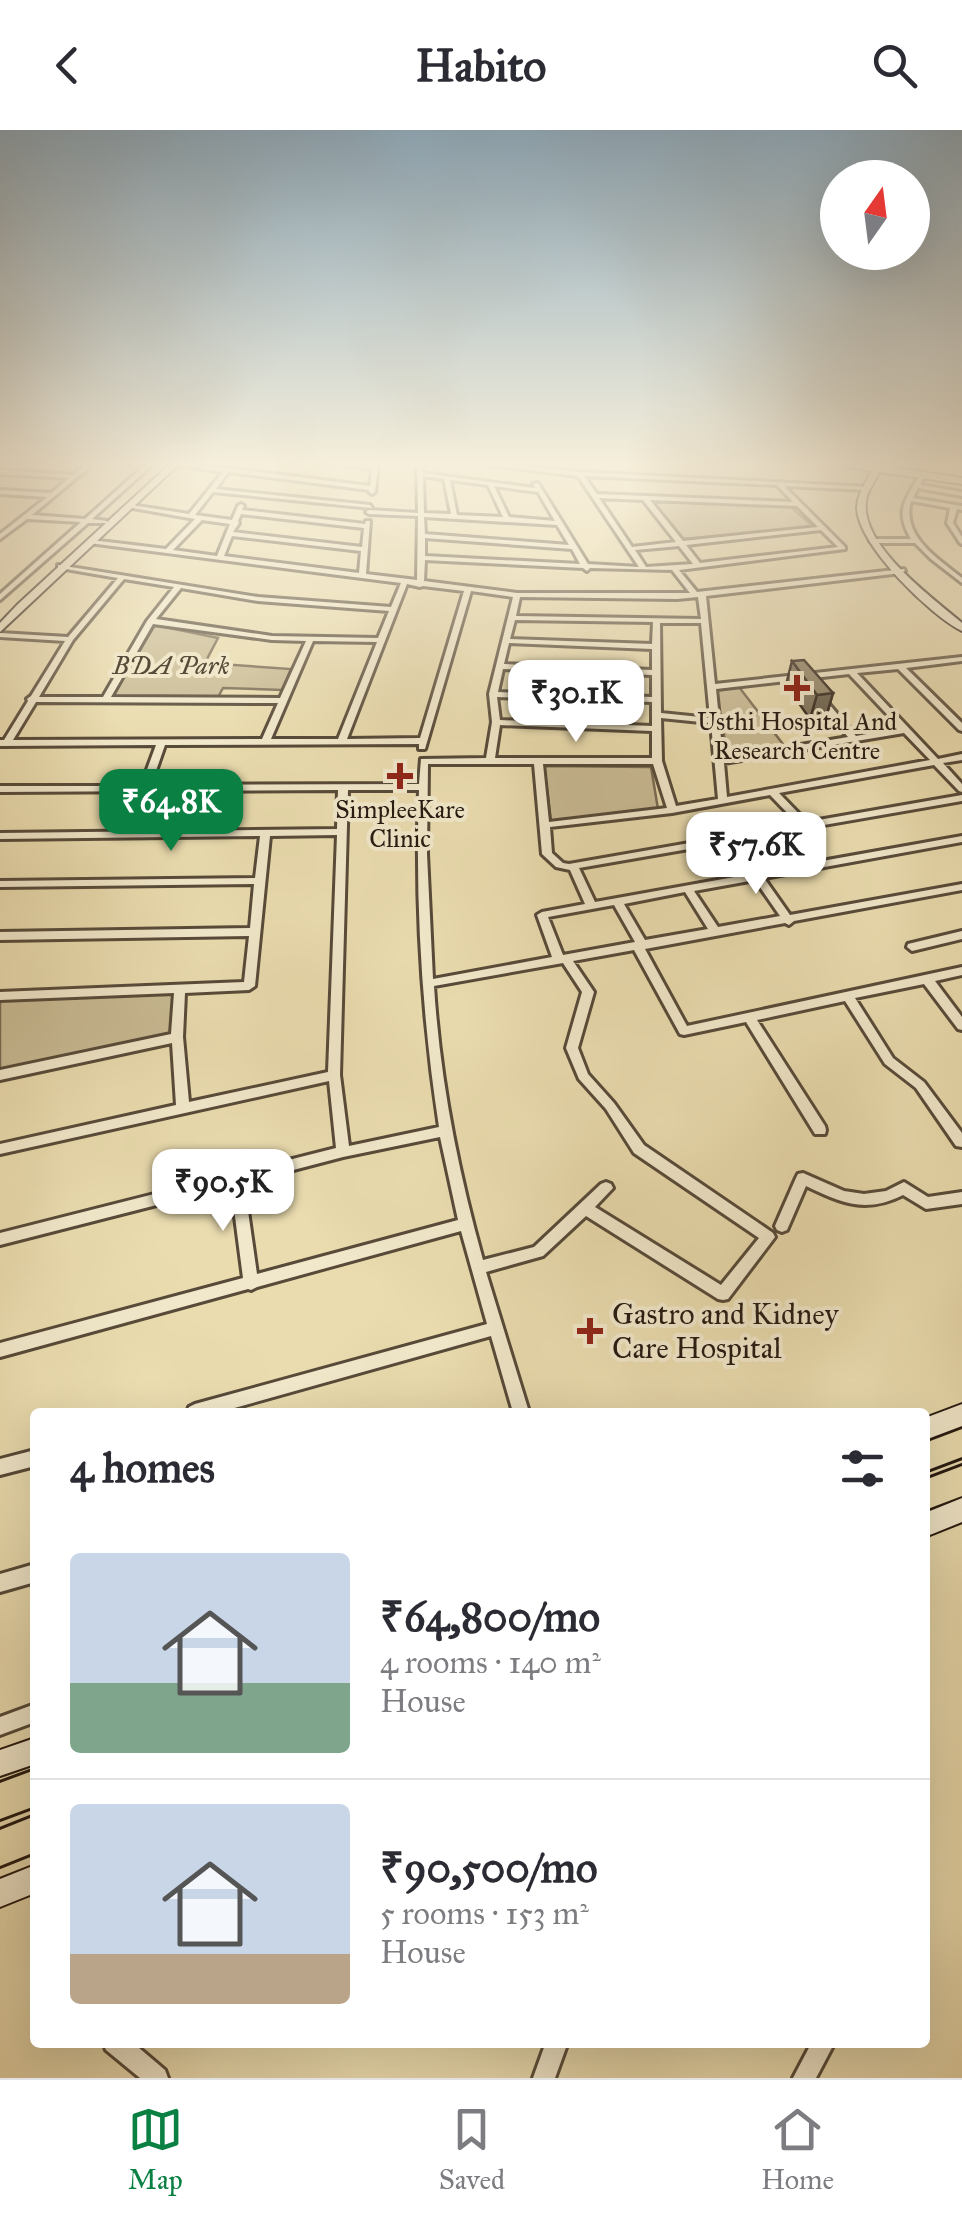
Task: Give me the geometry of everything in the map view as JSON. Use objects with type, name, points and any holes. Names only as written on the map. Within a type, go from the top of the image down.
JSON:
[{"type":"highway","points":[[930,1455],[962,1443]]},
{"type":"highway","points":[[930,1493],[962,1481]]},
{"type":"highway","points":[[0,1801],[30,1790]]},
{"type":"highway","points":[[0,1848],[30,1836]]},
{"type":"street","points":[[0,599],[49,556]]},
{"type":"street","points":[[0,615],[69,556]]},
{"type":"street","points":[[0,632],[71,556]]},
{"type":"street","points":[[196,556],[517,595],[698,595],[901,572]]},
{"type":"street","points":[[362,577],[364,556]]},
{"type":"street","points":[[579,556],[586,569]]},
{"type":"street","points":[[634,556],[644,570]]},
{"type":"street","points":[[690,556],[699,566]]},
{"type":"street","points":[[420,585],[422,558],[644,570],[780,556]]},
{"type":"street","points":[[886,556],[962,625]]},
{"type":"street","points":[[934,556],[962,581]]},
{"type":"street","points":[[60,566],[299,604],[394,609]]},
{"type":"street","points":[[674,568],[698,595],[704,621],[723,800]]},
{"type":"street","points":[[4,743],[70,639],[122,577]]},
{"type":"street","points":[[341,742],[404,583]]},
{"type":"street","points":[[105,700],[151,621],[178,587]]},
{"type":"street","points":[[467,591],[421,742],[430,983],[446,1131],[466,1224],[520,1408]]},
{"type":"street","points":[[490,761],[496,722],[493,694],[517,595]]},
{"type":"street","points":[[0,599],[14,601]]},
{"type":"street","points":[[514,618],[704,621]]},
{"type":"street","points":[[151,621],[242,635],[382,640]]},
{"type":"street","points":[[656,623],[657,761],[672,810]]},
{"type":"street","points":[[0,632],[70,639]]},
{"type":"street","points":[[265,743],[310,640]]},
{"type":"street","points":[[506,641],[656,647]]},
{"type":"street","points":[[712,688],[962,659]]},
{"type":"street","points":[[949,661],[962,672]]},
{"type":"street","points":[[499,666],[656,673]]},
{"type":"street","points":[[902,666],[962,728]]},
{"type":"street","points":[[852,673],[962,789]]},
{"type":"street","points":[[802,678],[854,739]]},
{"type":"street","points":[[493,694],[657,700]]},
{"type":"street","points":[[31,699],[284,702]]},
{"type":"street","points":[[657,715],[715,721]]},
{"type":"street","points":[[496,722],[656,729]]},
{"type":"street","points":[[719,760],[906,730]]},
{"type":"street","points":[[4,743],[421,742]]},
{"type":"street","points":[[145,788],[161,743]]},
{"type":"street","points":[[545,825],[672,810],[962,757]]},
{"type":"street","points":[[424,761],[657,761]]},
{"type":"street","points":[[538,761],[547,854],[560,865],[574,868],[962,798]]},
{"type":"street","points":[[0,789],[423,787]]},
{"type":"street","points":[[342,1152],[334,1075],[343,788]]},
{"type":"street","points":[[772,792],[805,826]]},
{"type":"street","points":[[0,836],[340,832]]},
{"type":"street","points":[[0,996],[249,986],[265,833]]},
{"type":"street","points":[[732,839],[789,921]]},
{"type":"street","points":[[586,1209],[722,1294],[768,1237],[639,1149],[584,1076],[572,1048],[588,992],[562,959],[542,915],[962,839]]},
{"type":"street","points":[[574,868],[592,906]]},
{"type":"street","points":[[0,884],[260,881]]},
{"type":"street","points":[[687,888],[716,933]]},
{"type":"street","points":[[430,983],[962,888]]},
{"type":"street","points":[[617,901],[684,1030],[962,971]]},
{"type":"street","points":[[0,936],[254,932]]},
{"type":"street","points":[[912,946],[962,935]]},
{"type":"street","points":[[928,979],[962,1026]]},
{"type":"street","points":[[180,989],[177,1037],[183,1108]]},
{"type":"street","points":[[848,996],[889,1062],[917,1081],[961,1142]]},
{"type":"street","points":[[750,1017],[820,1130]]},
{"type":"street","points":[[0,1074],[177,1037]]},
{"type":"street","points":[[0,1149],[334,1075]]},
{"type":"street","points":[[0,1239],[342,1152],[446,1131]]},
{"type":"street","points":[[782,1226],[802,1178],[844,1197],[880,1202],[904,1188],[926,1204],[962,1198]]},
{"type":"street","points":[[237,1179],[252,1284]]},
{"type":"street","points":[[478,1268],[538,1252],[606,1188]]},
{"type":"street","points":[[0,1350],[466,1224]]},
{"type":"street","points":[[209,1408],[496,1328]]},
{"type":"street","points":[[930,1427],[962,1414]]},
{"type":"street","points":[[0,1468],[30,1459]]},
{"type":"street","points":[[930,1522],[962,1510]]},
{"type":"street","points":[[0,1583],[30,1574]]},
{"type":"street","points":[[0,1726],[30,1715]]},
{"type":"street","points":[[0,1764],[30,1753]]},
{"type":"street","points":[[0,1893],[30,1881]]},
{"type":"street","points":[[121,2048],[157,2078]]},
{"type":"street","points":[[544,2078],[555,2048]]},
{"type":"street","points":[[804,2078],[821,2048]]},
{"type":"green space","name":"BDA Park","points":[[155,625],[218,638],[205,663],[291,669],[282,690],[223,688],[217,699],[112,696]]},
{"type":"green space","points":[[739,687],[786,748],[728,757],[716,691]]},
{"type":"green space","points":[[544,766],[651,767],[658,809],[551,821]]},
{"type":"green space","points":[[180,989],[177,1037],[0,1075],[0,996]]},
{"type":"building","points":[[804,660],[833,693],[817,695],[792,661]]},
{"type":"place","name":"Usthi Hospital And Research Centre","points":[[797,688]]},
{"type":"place","name":"SimpleeKare Clinic","points":[[400,776]]},
{"type":"place","name":"Gastro and Kidney Care Hospital","points":[[590,1331]]}]
